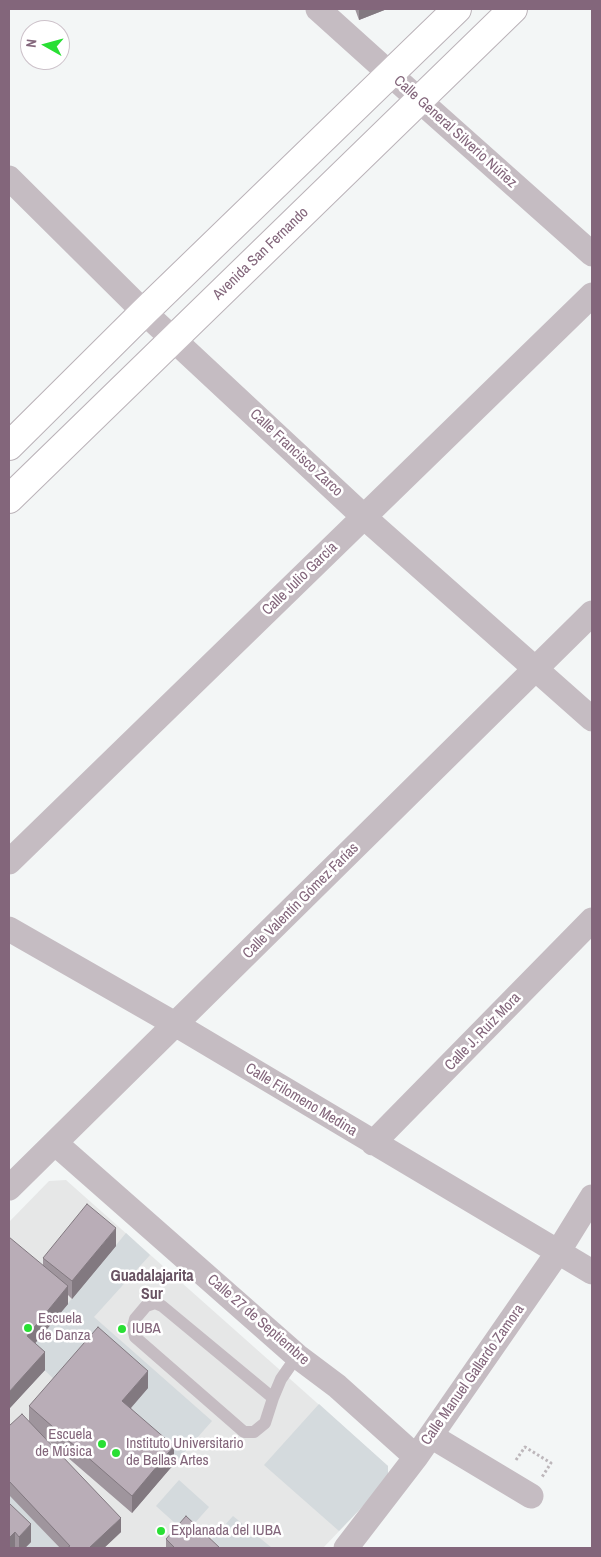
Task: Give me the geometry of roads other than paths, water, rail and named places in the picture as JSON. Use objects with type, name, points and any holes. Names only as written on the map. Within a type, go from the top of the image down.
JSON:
[{"type":"main road","points":[[9,446],[144,312],[457,9]]},
{"type":"main road","name":"Avenida San Fernando","points":[[9,499],[513,9]]},
{"type":"street","name":"Calle General Silverio Núñez","points":[[318,9],[592,254]]},
{"type":"street","name":"Calle Francisco Zarco","points":[[9,178],[144,312],[364,517],[592,719]]},
{"type":"street","name":"Calle Julio García","points":[[9,862],[592,295]]},
{"type":"street","name":"Calle Valentín Gómez Farías","points":[[9,1188],[592,613]]},
{"type":"street","name":"Calle J. Ruiz Mora","points":[[373,1143],[592,920]]},
{"type":"street","name":"Calle Filomeno Medina","points":[[9,929],[175,1024],[592,1272]]},
{"type":"street","name":"Calle 27 de Septiembre","points":[[55,1142],[297,1356],[338,1386],[416,1457]]},
{"type":"street","name":"Calle Manuel Gallardo Zamora","points":[[346,1548],[416,1457],[558,1252],[592,1197]]},
{"type":"street","points":[[430,1436],[531,1496]]},
{"type":"lane","points":[[273,1398],[162,1306],[155,1303],[146,1306],[135,1319],[135,1337],[244,1432],[254,1432],[265,1423],[281,1379],[297,1356]]},
{"type":"place","name":"Escuela de Danza","points":[[28,1328]]},
{"type":"place","name":"IUBA","points":[[122,1329]]},
{"type":"place","name":"Escuela de Música","points":[[102,1444]]},
{"type":"place","name":"Instituto Universitario de Bellas Artes","points":[[116,1453]]},
{"type":"place","name":"Explanada del IUBA","points":[[161,1531]]},
{"type":"district","name":"Guadalajarita Sur","points":[[152,1286]]}]
